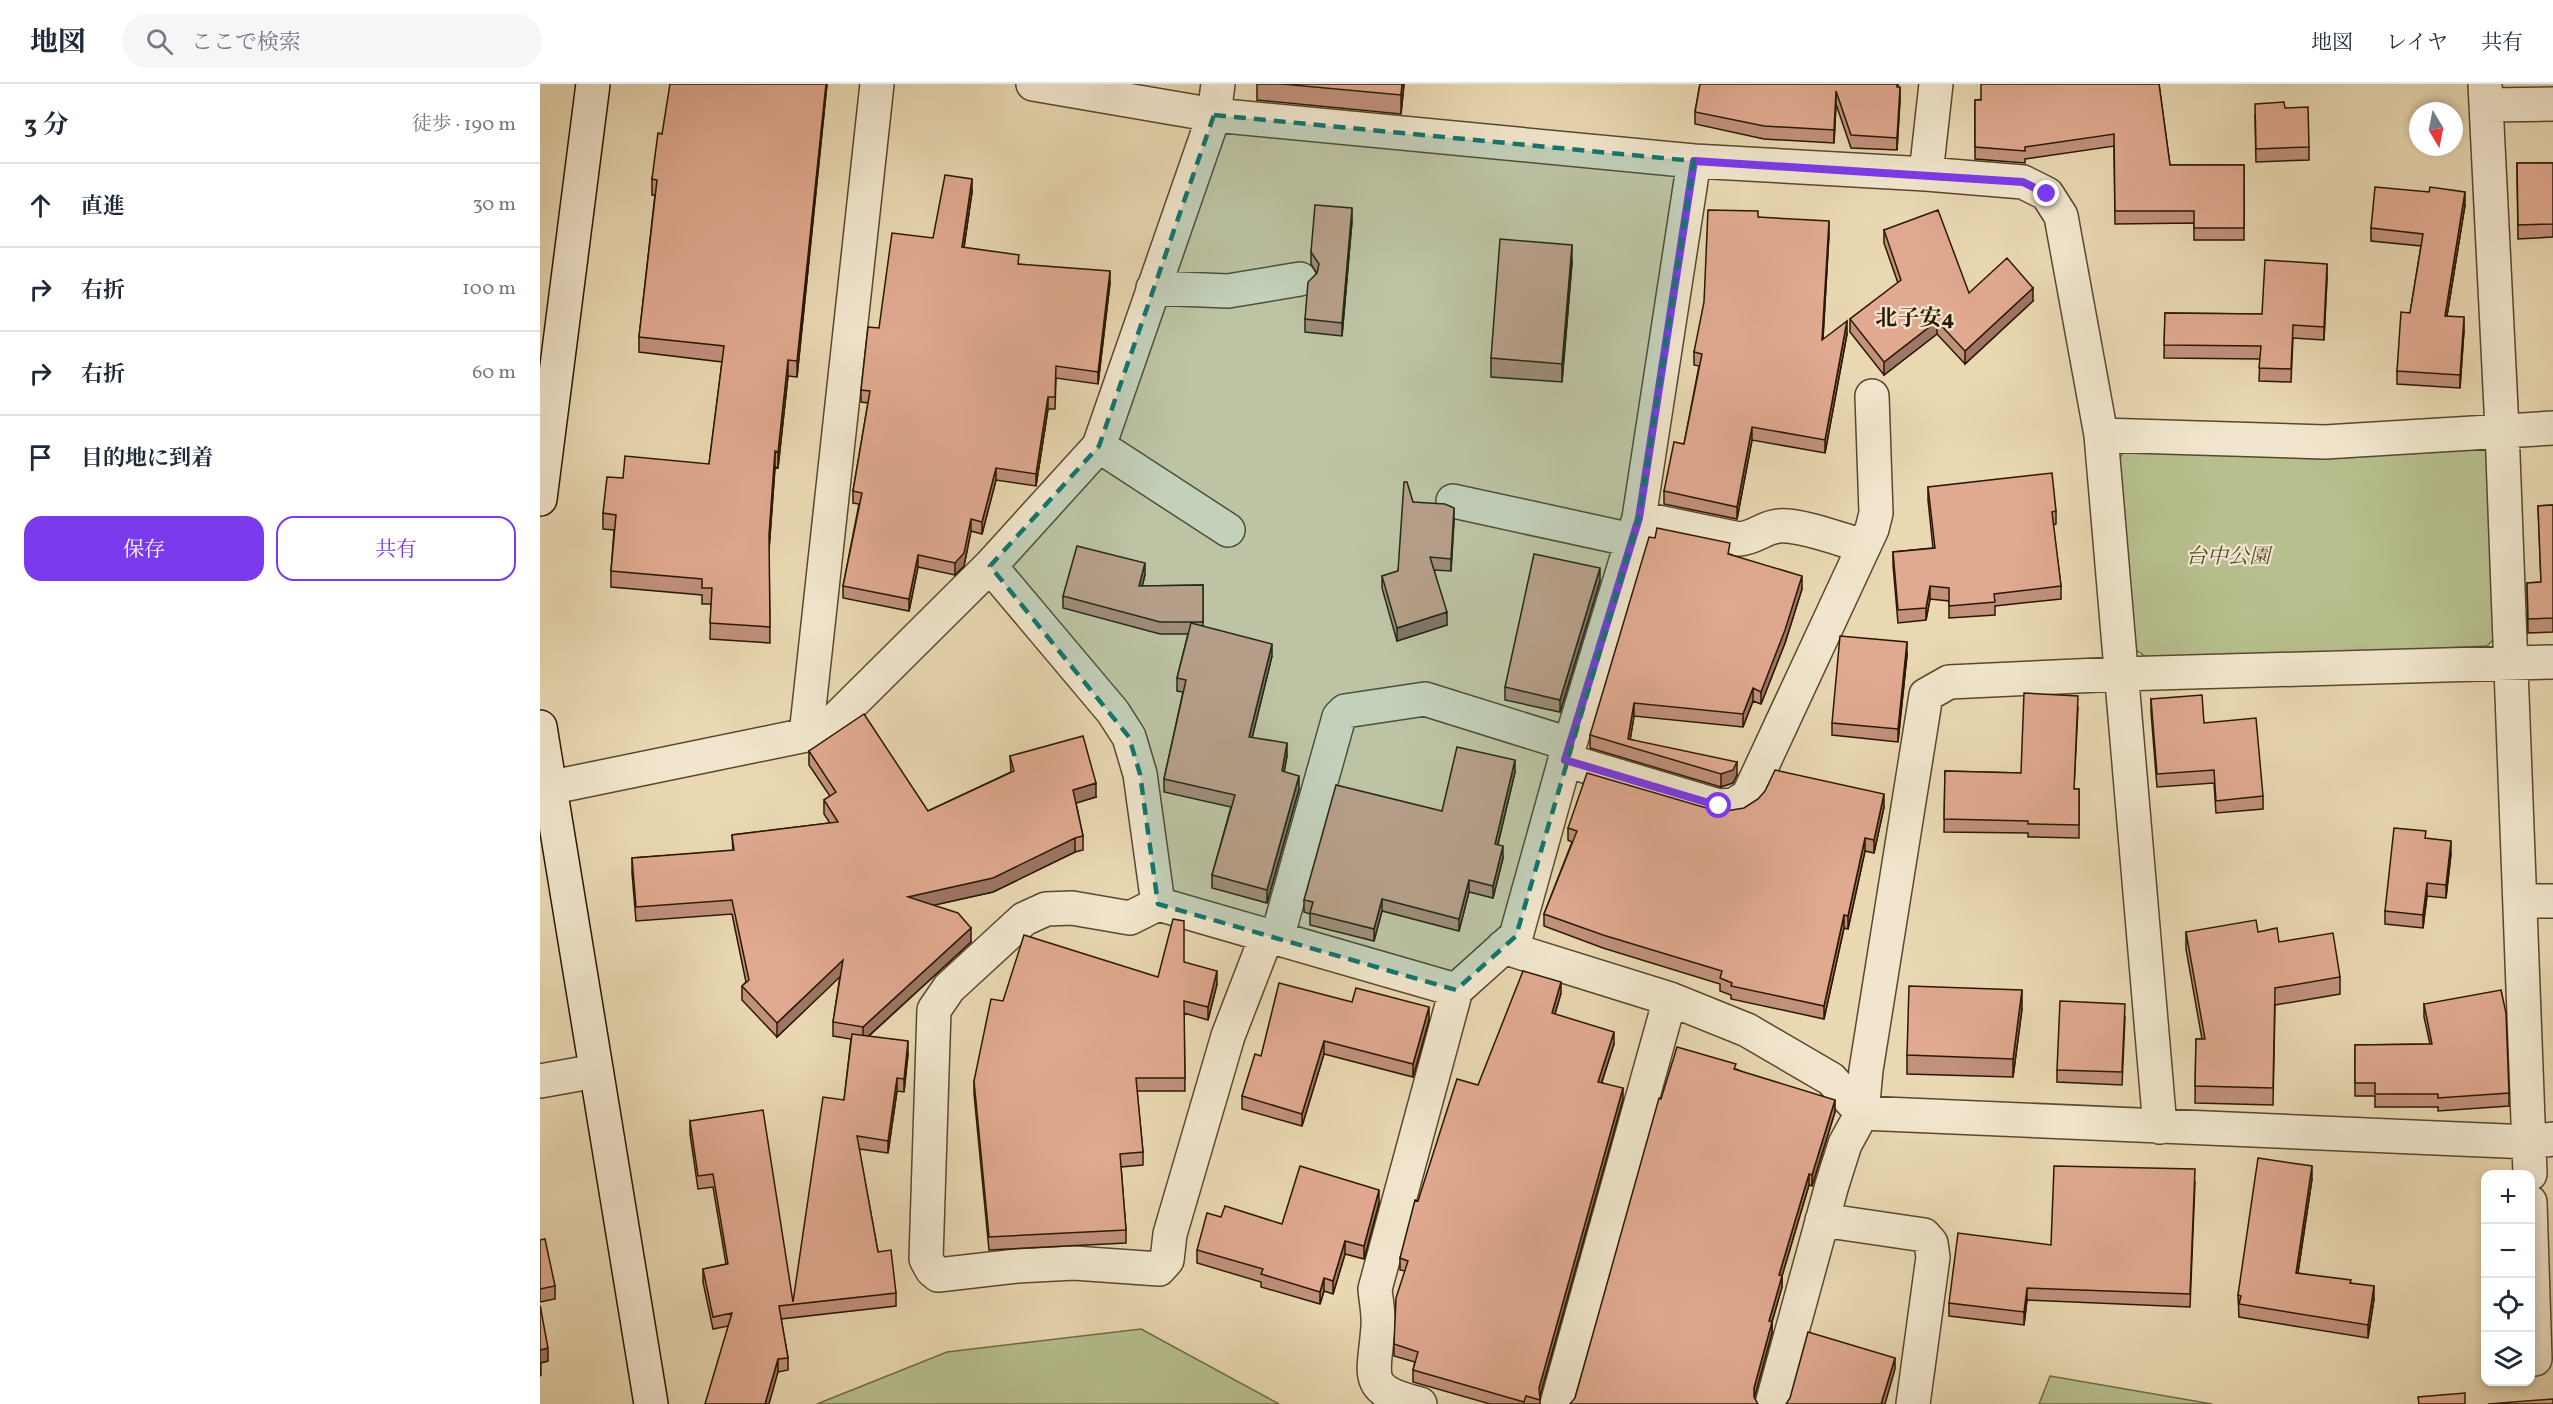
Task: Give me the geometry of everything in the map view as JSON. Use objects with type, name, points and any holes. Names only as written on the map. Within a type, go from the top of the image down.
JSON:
[{"type":"street","points":[[540,499],[593,84]]},
{"type":"street","points":[[806,735],[877,84]]},
{"type":"street","points":[[1033,84],[1216,99],[1694,161],[1926,174],[2023,182],[2047,194],[2061,216],[2101,435],[2160,1127]]},
{"type":"street","points":[[1926,174],[1936,84]]},
{"type":"street","points":[[2531,1170],[2541,1141],[2537,901],[2512,662],[2486,94],[2553,104]]},
{"type":"street","points":[[544,789],[806,735],[827,728],[990,566],[1099,446],[1216,99]]},
{"type":"street","points":[[1420,1404],[1395,1398],[1379,1386],[1372,1370],[1378,1324],[1375,1289],[1456,990],[1516,936],[1567,752],[1636,529],[1694,161]]},
{"type":"street","points":[[1154,288],[1228,291],[1300,279]]},
{"type":"street","points":[[1456,990],[1272,937],[1158,904],[1130,918],[1072,908],[1046,909],[1024,919],[949,988],[934,1010],[926,1258],[932,1270],[938,1275],[1017,1266],[1074,1263],[1159,1269],[1167,1260],[1170,1234],[1228,1036],[1272,937],[1339,717],[1346,711],[1425,699],[1719,806],[1734,805],[1748,796],[1872,529],[1876,513],[1872,396]]},
{"type":"street","points":[[2101,435],[2325,442],[2502,429],[2553,428]]},
{"type":"street","points":[[1099,446],[1228,530]]},
{"type":"street","points":[[1453,501],[1636,529],[1739,539],[1752,538],[1771,527],[1792,527],[1863,546]]},
{"type":"street","points":[[990,566],[1113,712],[1129,737],[1140,774],[1158,904]]},
{"type":"street","points":[[1772,1404],[1845,1144],[1862,1113],[1866,1070],[1926,695],[1949,682],[2120,674],[2553,662]]},
{"type":"street","points":[[540,728],[544,789],[596,1071],[651,1404]]},
{"type":"street","points":[[1503,947],[1670,999],[1747,1030],[1831,1079],[1862,1113],[2541,1141]]},
{"type":"street","points":[[1557,1404],[1670,999]]},
{"type":"street","points":[[540,1081],[596,1071]]},
{"type":"street","points":[[1822,1220],[1924,1235],[1931,1243],[1933,1257],[1913,1404]]},
{"type":"street","points":[[2531,1224],[2534,1332]]},
{"type":"highlighted area","points":[[1214,115],[1694,161],[1639,518],[1516,936],[1456,990],[1158,904],[1140,774],[1129,737],[990,566],[1099,446]]},
{"type":"green space","name":"台中公園","points":[[2475,442],[2486,450],[2492,464],[2496,637],[2487,646],[2152,661],[2133,648],[2117,464],[2122,454],[2131,449],[2318,459]]},
{"type":"green space","points":[[1141,1329],[1279,1404],[817,1404],[947,1352]]},
{"type":"green space","points":[[2050,1376],[2212,1404],[2039,1404]]},
{"type":"building","points":[[670,84],[826,84],[797,361],[788,360],[778,452],[775,451],[769,535],[770,627],[710,623],[712,588],[702,588],[702,579],[611,571],[616,515],[603,513],[607,477],[623,478],[625,456],[709,464],[724,346],[639,337],[657,180],[652,179],[658,133],[662,134]]},
{"type":"building","points":[[1282,84],[1402,84],[1401,95]]},
{"type":"building","points":[[1700,84],[1897,84],[1897,87],[1900,87],[1897,138],[1851,135],[1836,91],[1834,130],[1764,126],[1695,112]]},
{"type":"building","points":[[1981,84],[2159,84],[2170,165],[2244,165],[2244,228],[2194,228],[2194,211],[2115,211],[2114,134],[2025,147],[2025,151],[1975,147],[1975,100],[1981,100]]},
{"type":"building","points":[[2284,102],[2285,108],[2308,107],[2309,147],[2256,149],[2255,104]]},
{"type":"building","points":[[2517,163],[2553,163],[2553,224],[2518,225]]},
{"type":"building","points":[[945,175],[972,179],[962,247],[1019,255],[1018,264],[1110,271],[1098,372],[1056,366],[1055,397],[1048,397],[1036,474],[996,468],[982,522],[971,519],[964,553],[955,563],[918,555],[909,599],[843,586],[862,493],[853,491],[870,391],[861,390],[868,327],[879,328],[892,233],[933,238]]},
{"type":"building","points":[[2375,187],[2429,192],[2430,187],[2465,192],[2445,316],[2464,317],[2460,375],[2397,371],[2401,312],[2410,313],[2423,234],[2371,228]]},
{"type":"building","points":[[1315,205],[1352,208],[1342,323],[1305,319],[1308,282],[1317,273],[1319,264],[1311,252]]},
{"type":"building","points":[[1708,210],[1758,211],[1758,217],[1829,221],[1822,340],[1847,321],[1825,440],[1752,427],[1737,507],[1664,491],[1674,442],[1684,444],[1702,354],[1694,352],[1704,302]]},
{"type":"building","points":[[1938,210],[1969,293],[2007,258],[2033,288],[1965,351],[1937,321],[1884,362],[1850,319],[1901,280],[1884,230]]},
{"type":"building","points":[[1500,239],[1572,245],[1562,364],[1491,358]]},
{"type":"building","points":[[2265,260],[2327,264],[2324,327],[2293,325],[2291,369],[2259,368],[2261,346],[2164,345],[2165,313],[2262,314]]},
{"type":"building","points":[[2052,473],[2056,511],[2052,512],[2061,586],[1994,594],[1995,602],[1949,606],[1949,588],[1930,586],[1926,608],[1898,610],[1893,552],[1935,548],[1928,487]]},
{"type":"building","points":[[1404,482],[1407,482],[1413,502],[1445,504],[1454,508],[1451,559],[1430,557],[1447,612],[1397,628],[1382,576],[1398,571]]},
{"type":"building","points":[[2553,505],[2553,618],[2528,619],[2527,583],[2541,582],[2538,506]]},
{"type":"building","points":[[1657,528],[1730,543],[1728,554],[1802,576],[1785,630],[1761,692],[1753,688],[1743,714],[1634,703],[1628,739],[1737,762],[1733,770],[1721,774],[1590,735],[1649,537],[1655,538]]},
{"type":"building","points":[[1077,546],[1145,563],[1139,586],[1203,585],[1203,622],[1160,622],[1063,596]]},
{"type":"building","points":[[1534,554],[1600,568],[1560,700],[1505,687]]},
{"type":"building","points":[[1191,623],[1272,644],[1249,737],[1287,743],[1282,771],[1299,776],[1267,890],[1212,875],[1235,795],[1164,779],[1186,680],[1177,678]]},
{"type":"building","points":[[1840,636],[1907,642],[1898,729],[1832,723]]},
{"type":"building","points":[[2024,693],[2078,696],[2074,789],[2079,789],[2079,825],[1944,819],[1945,771],[2021,773]]},
{"type":"building","points":[[2202,695],[2204,723],[2256,718],[2263,796],[2216,801],[2214,770],[2157,774],[2151,699]]},
{"type":"building","points":[[864,714],[928,811],[1014,771],[1010,756],[1083,736],[1096,783],[1073,790],[1083,836],[993,878],[908,897],[958,913],[971,928],[863,1027],[833,1022],[843,960],[777,1023],[742,986],[749,980],[732,900],[636,907],[632,858],[734,850],[732,835],[838,822],[824,800],[836,792],[809,751]]},
{"type":"building","points":[[1457,747],[1515,760],[1495,844],[1503,846],[1493,886],[1469,880],[1459,919],[1382,899],[1374,929],[1310,913],[1313,902],[1304,900],[1336,785],[1442,811]]},
{"type":"building","points":[[1775,770],[1884,794],[1874,840],[1865,838],[1848,916],[1844,915],[1824,1006],[1731,986],[1732,983],[1720,978],[1722,971],[1603,935],[1544,914],[1577,831],[1568,828],[1587,773],[1720,812],[1744,808],[1758,799],[1765,791]]},
{"type":"building","points":[[2394,828],[2426,831],[2425,838],[2451,841],[2446,885],[2427,883],[2423,915],[2385,911]]},
{"type":"building","points":[[1173,919],[1184,921],[1184,962],[1217,971],[1208,1007],[1184,1001],[1185,1078],[1136,1078],[1143,1152],[1120,1154],[1126,1230],[989,1237],[974,1081],[991,999],[1003,1001],[1024,935],[1158,977]]},
{"type":"building","points":[[2256,920],[2258,932],[2277,928],[2279,942],[2333,933],[2340,977],[2275,988],[2273,1088],[2195,1086],[2196,1039],[2205,1039],[2186,932]]},
{"type":"building","points":[[1523,971],[1561,982],[1552,1013],[1614,1032],[1598,1082],[1623,1088],[1539,1388],[1540,1400],[1526,1396],[1524,1402],[1413,1370],[1418,1352],[1394,1344],[1396,1298],[1408,1261],[1400,1258],[1415,1200],[1418,1201],[1457,1079],[1478,1085]]},
{"type":"building","points":[[1279,983],[1352,1002],[1356,988],[1429,1007],[1413,1064],[1324,1041],[1302,1114],[1242,1096],[1255,1054],[1261,1056]]},
{"type":"building","points":[[1909,986],[2022,990],[2013,1059],[1907,1055]]},
{"type":"building","points":[[2501,990],[2506,1013],[2509,1093],[2438,1098],[2438,1094],[2375,1094],[2375,1083],[2355,1083],[2355,1045],[2432,1044],[2424,1004]]},
{"type":"building","points":[[2060,1001],[2125,1004],[2122,1072],[2057,1070]]},
{"type":"building","points":[[852,1034],[908,1041],[904,1079],[897,1078],[888,1141],[857,1136],[878,1252],[891,1250],[896,1293],[779,1306],[788,1358],[778,1359],[765,1404],[705,1404],[732,1313],[713,1317],[703,1269],[728,1264],[713,1174],[698,1176],[690,1121],[763,1110],[793,1302],[823,1097],[844,1100]]},
{"type":"building","points":[[1677,1047],[1736,1064],[1734,1069],[1835,1100],[1812,1175],[1809,1174],[1779,1275],[1782,1276],[1769,1321],[1772,1322],[1754,1388],[1754,1397],[1758,1404],[1570,1404],[1575,1398],[1659,1098],[1661,1099]]},
{"type":"building","points":[[2258,1158],[2312,1166],[2296,1273],[2351,1280],[2350,1283],[2374,1286],[2368,1325],[2239,1304],[2241,1296],[2238,1295]]},
{"type":"building","points":[[1300,1166],[1379,1190],[1364,1246],[1345,1241],[1333,1281],[1324,1278],[1320,1292],[1261,1274],[1263,1269],[1197,1250],[1207,1213],[1221,1217],[1225,1206],[1282,1224]]},
{"type":"building","points":[[2054,1166],[2195,1169],[2190,1294],[2027,1288],[2024,1312],[1949,1303],[1958,1233],[2051,1245]]},
{"type":"building","points":[[545,1239],[555,1286],[540,1289],[540,1240]]},
{"type":"building","points":[[540,1305],[548,1348],[540,1350]]},
{"type":"building","points":[[1808,1332],[1895,1358],[1881,1404],[1786,1404],[1790,1398]]},
{"type":"building","points":[[2465,1393],[2465,1404],[2419,1404],[2418,1397]]},
{"type":"building","points":[[2553,1399],[2553,1404],[2488,1404]]},
{"type":"district","name":"北子安4","points":[[1915,317]]},
{"type":"route","points":[[1719,806],[1565,760],[1639,518],[1694,161],[1926,174],[2023,182],[2047,194]]}]
